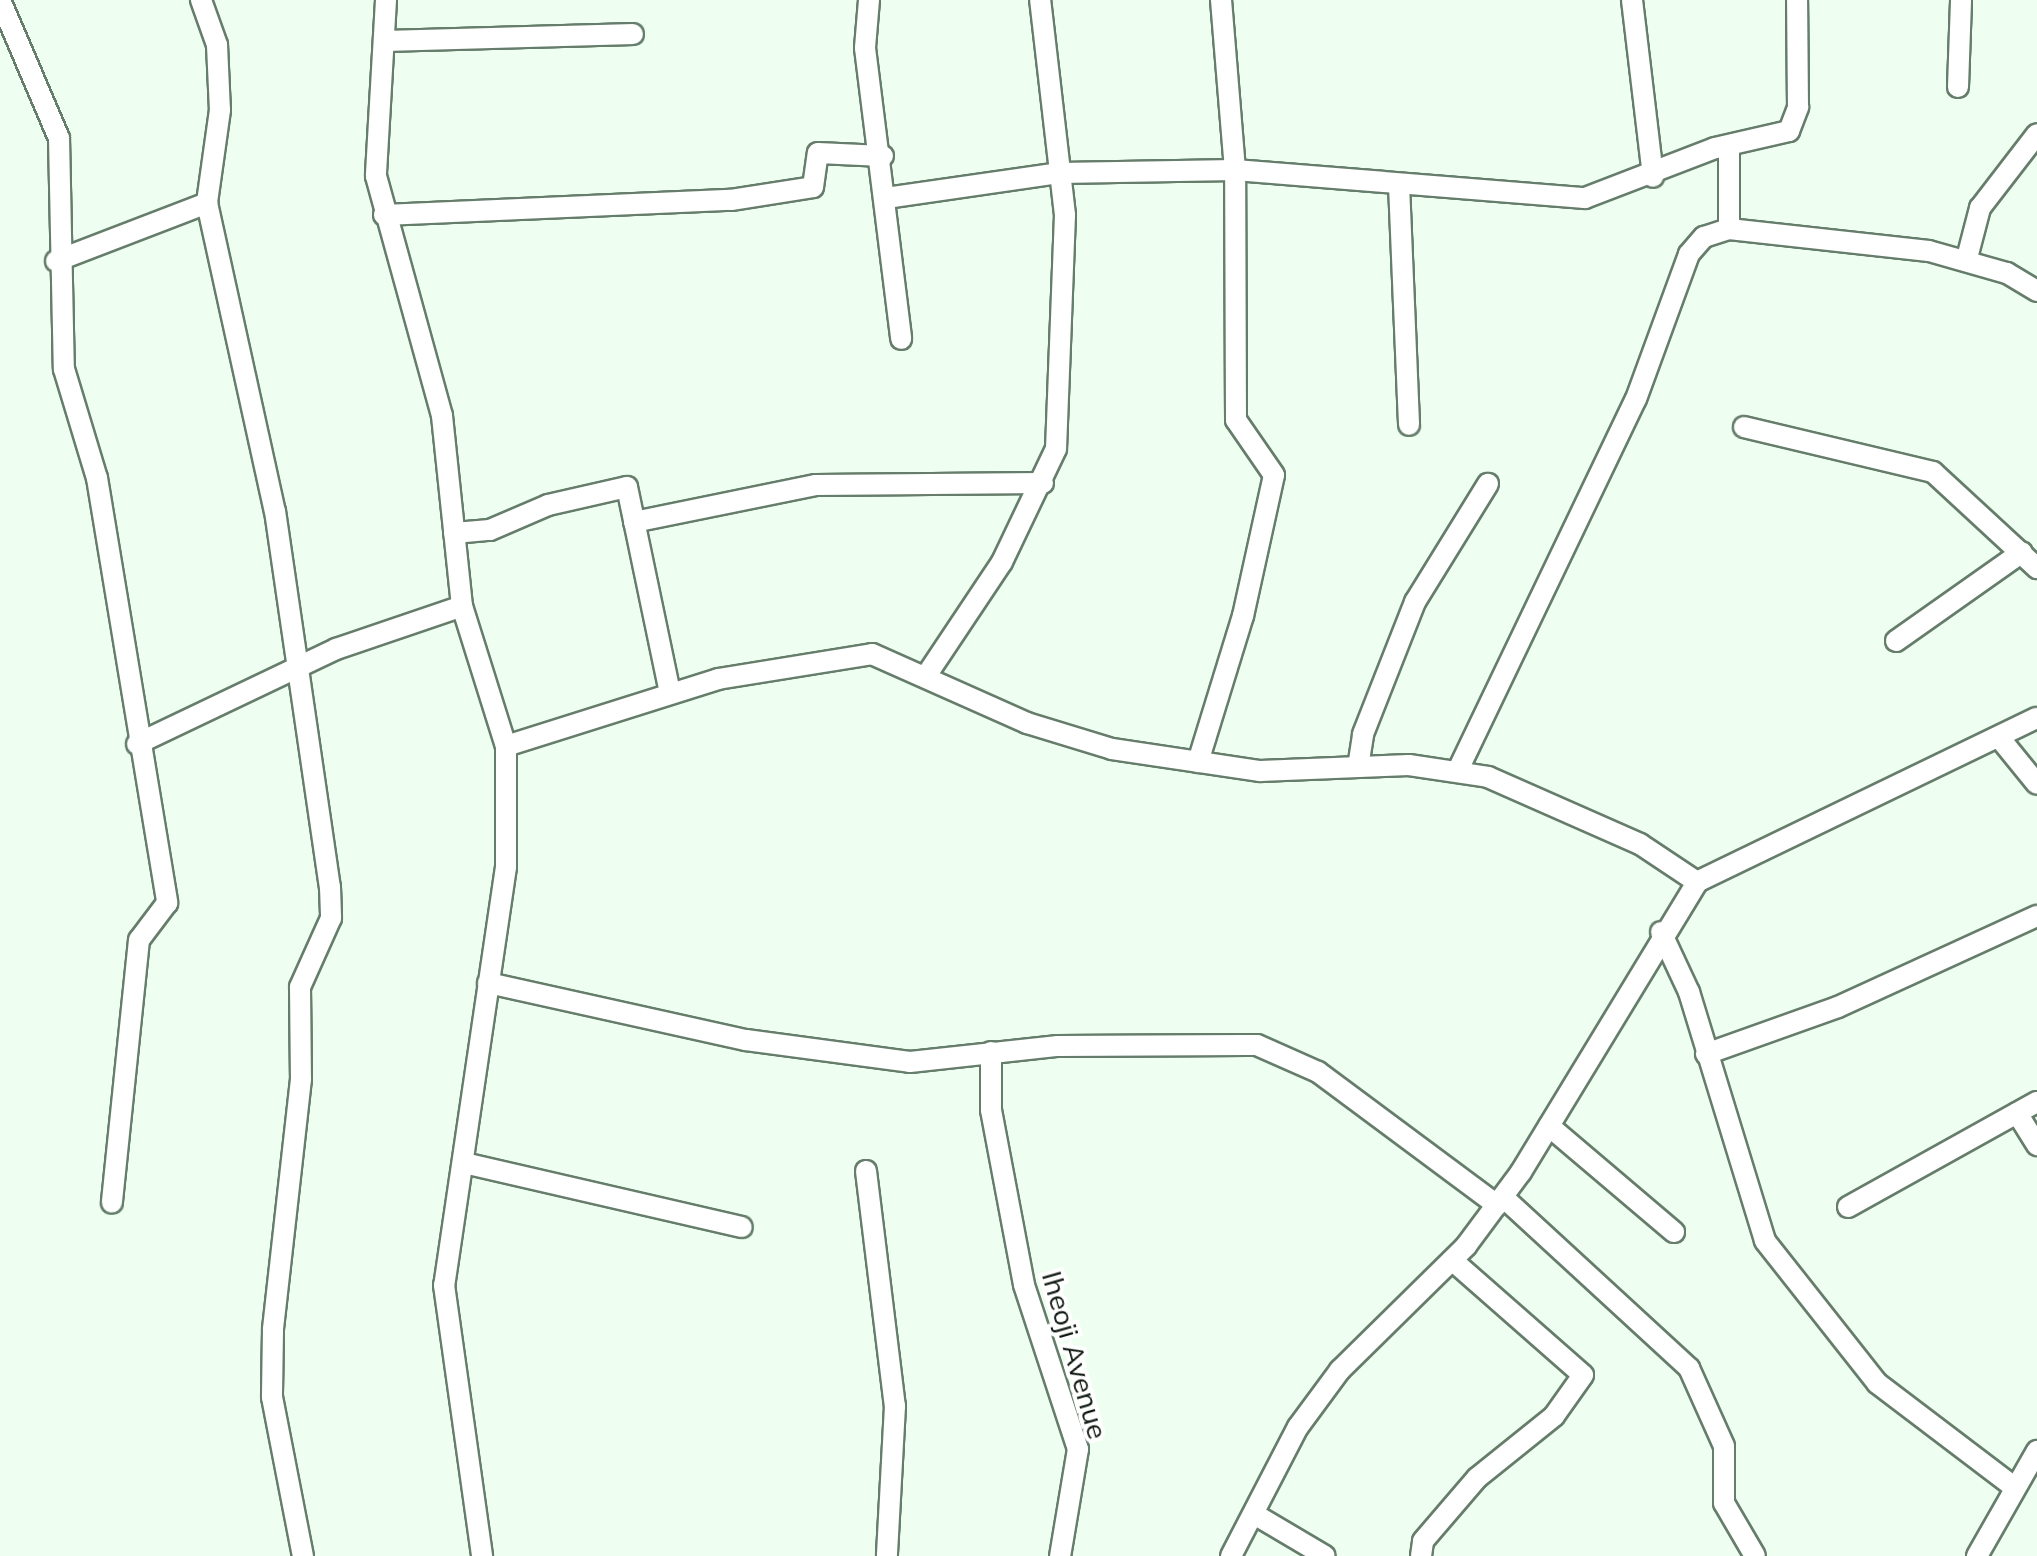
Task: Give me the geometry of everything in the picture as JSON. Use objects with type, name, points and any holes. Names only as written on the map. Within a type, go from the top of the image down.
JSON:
[{"type":"street","points":[[0,0],[54,114],[62,157],[56,261],[68,394],[97,478],[137,744],[168,903],[139,940],[112,1203]]},
{"type":"street","points":[[201,0],[217,45],[220,110],[207,203],[276,511],[331,913],[300,987],[301,1079],[273,1330],[272,1397],[303,1556]]},
{"type":"street","points":[[386,0],[376,176],[442,416],[462,606],[506,746],[510,838],[444,1285],[482,1556]]},
{"type":"street","points":[[869,0],[865,48],[883,156],[901,338]]},
{"type":"street","points":[[928,673],[1043,483],[1059,420],[1060,173],[1040,0]]},
{"type":"street","points":[[1198,762],[1243,616],[1274,475],[1236,420],[1235,170],[1221,0]]},
{"type":"street","points":[[1632,0],[1654,177]]},
{"type":"street","points":[[886,198],[1060,173],[1235,170],[1586,198],[1654,177],[1729,146],[1776,138],[1796,121],[1797,0]]},
{"type":"street","points":[[1958,87],[1960,0]]},
{"type":"street","points":[[386,41],[633,34]]},
{"type":"street","points":[[1966,258],[1980,208],[2037,134]]},
{"type":"street","points":[[1729,146],[1730,229]]},
{"type":"street","points":[[384,215],[731,200],[813,187],[818,152],[883,156]]},
{"type":"street","points":[[1400,185],[1409,425]]},
{"type":"street","points":[[56,261],[207,203]]},
{"type":"street","points":[[1458,770],[1636,399],[1689,254],[1704,237],[1730,229],[1966,258],[2037,291]]},
{"type":"street","points":[[1744,427],[1933,472],[2032,560],[1896,641]]},
{"type":"street","points":[[634,522],[816,486],[1043,483]]},
{"type":"street","points":[[454,533],[490,530],[622,484],[634,522],[670,693]]},
{"type":"street","points":[[1358,767],[1363,734],[1415,602],[1488,484]]},
{"type":"street","points":[[137,744],[297,673],[336,649],[462,606]]},
{"type":"street","points":[[506,746],[670,693],[872,654],[928,673],[1027,723],[1112,749],[1260,771],[1358,767],[1458,770],[1526,790],[1640,844],[1697,882]]},
{"type":"street","points":[[1231,1556],[1298,1426],[1340,1370],[1452,1260],[1500,1201],[1549,1126],[1661,932],[1697,882],[1898,782],[2002,742],[2037,718]]},
{"type":"street","points":[[2002,742],[2037,784]]},
{"type":"street","points":[[1706,1054],[1838,1006],[2037,916]]},
{"type":"street","points":[[1661,932],[1706,1054],[1747,1198],[1776,1256],[1877,1383],[2014,1488]]},
{"type":"street","points":[[488,984],[837,1052],[910,1062],[991,1052],[1273,1050],[1318,1072],[1500,1201],[1689,1368],[1724,1446],[1724,1504],[1755,1556]]},
{"type":"street","name":"Iheoji Avenue","points":[[991,1052],[991,1110],[1024,1285],[1078,1448],[1060,1556]]},
{"type":"street","points":[[1848,1206],[2037,1102]]},
{"type":"street","points":[[2017,1114],[2037,1146]]},
{"type":"street","points":[[1549,1126],[1674,1232]]},
{"type":"street","points":[[464,1163],[742,1227]]},
{"type":"street","points":[[866,1171],[896,1406],[887,1556]]},
{"type":"street","points":[[1421,1556],[1423,1542],[1476,1478],[1554,1416],[1583,1375],[1452,1260]]},
{"type":"street","points":[[1978,1556],[2037,1452]]},
{"type":"street","points":[[1254,1514],[1325,1556]]}]
